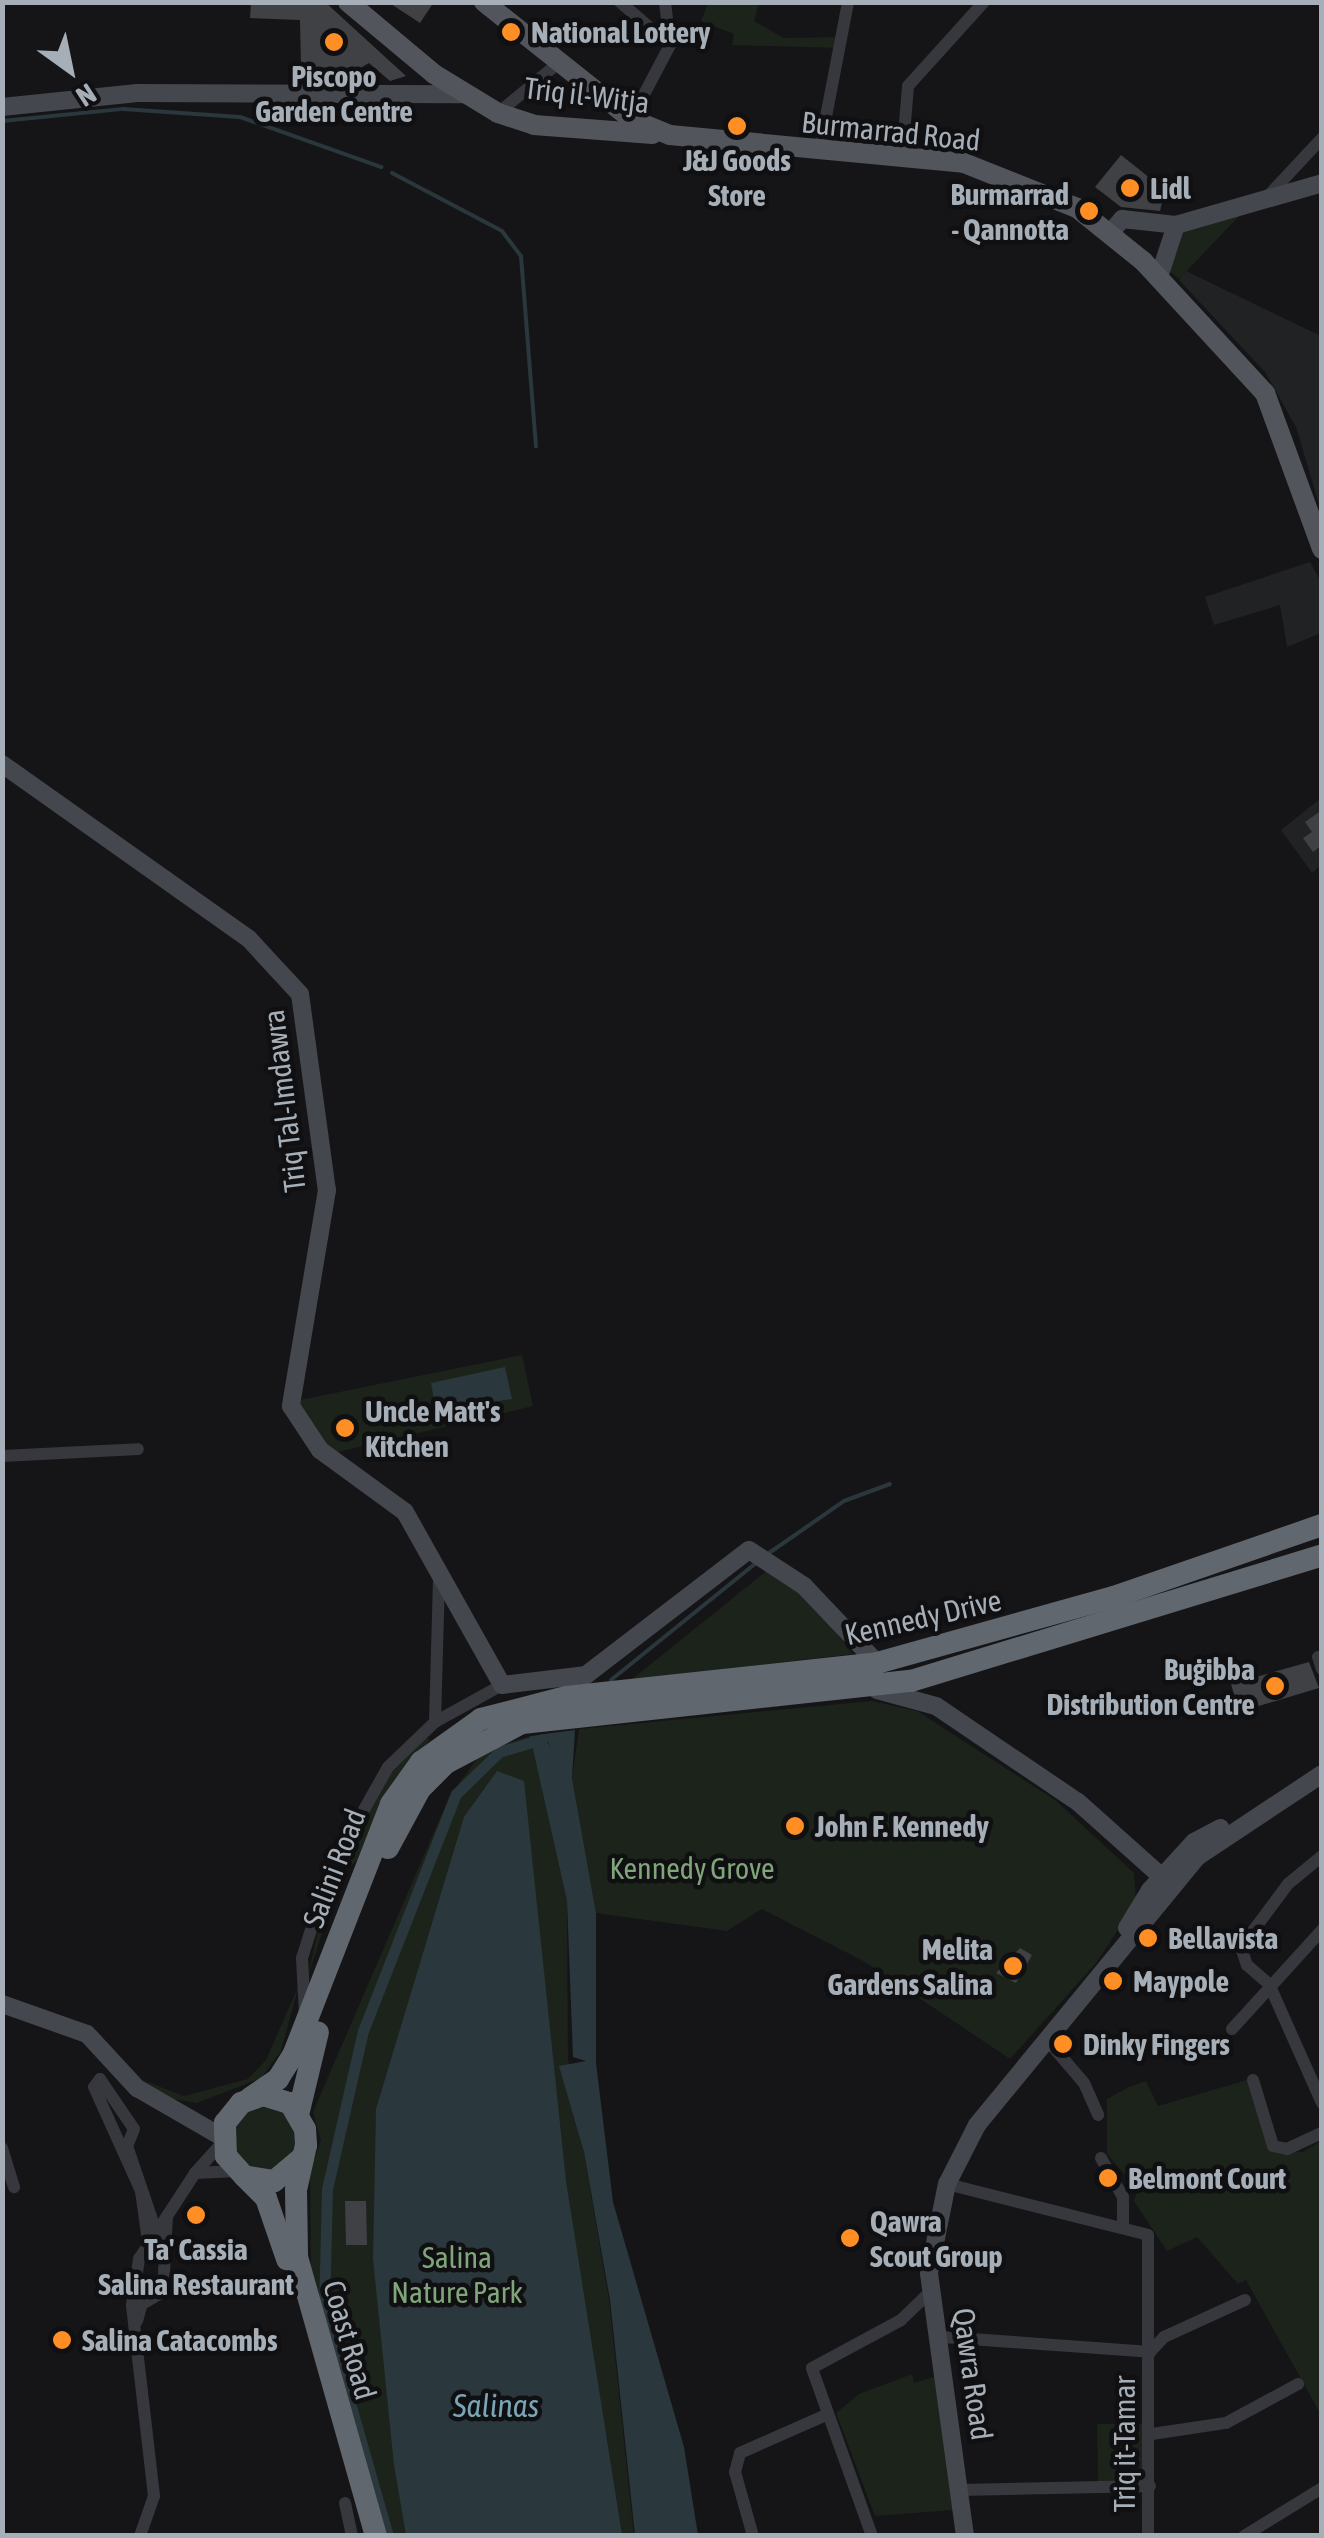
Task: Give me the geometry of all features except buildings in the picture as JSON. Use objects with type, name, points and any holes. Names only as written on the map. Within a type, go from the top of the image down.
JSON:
[{"type":"highway","name":"Kennedy Drive","points":[[524,1713],[876,1663],[1114,1597],[1322,1525]]},
{"type":"highway","name":"Kennedy Drive","points":[[524,1713],[872,1689],[935,1674],[1322,1555]]},
{"type":"highway","name":"Salini Road","points":[[245,2100],[278,2079],[306,2022],[391,1804],[453,1735],[524,1713]]},
{"type":"highway","name":"Salini Road","points":[[298,2115],[301,2076],[406,1810],[446,1763],[524,1713]]},
{"type":"highway","points":[[277,2097],[298,2115],[303,2157],[274,2181],[241,2174],[222,2140],[245,2100],[277,2097]]},
{"type":"highway","name":"Coast Road","points":[[303,2157],[296,2190],[300,2272],[376,2536]]},
{"type":"highway","name":"Coast Road","points":[[241,2174],[278,2222],[310,2358],[368,2536]]},
{"type":"main road","name":"Triq il-Witja","points":[[348,2],[462,94],[498,113],[534,126],[670,134]]},
{"type":"main road","name":"Burmarrad Road","points":[[484,2],[562,60],[631,119],[670,134],[902,158],[1009,176],[1112,231],[1265,392],[1322,550]]},
{"type":"street","points":[[620,2],[670,45]]},
{"type":"street","points":[[819,152],[848,2]]},
{"type":"street","points":[[902,158],[908,86],[975,6]]},
{"type":"street","points":[[650,26],[666,8]]},
{"type":"street","points":[[631,119],[670,45],[666,8]]},
{"type":"street","points":[[498,113],[562,60]]},
{"type":"street","points":[[406,94],[424,65]]},
{"type":"street","points":[[2,107],[137,92],[462,94]]},
{"type":"street","points":[[1268,196],[1322,138]]},
{"type":"street","points":[[1112,231],[1122,220],[1176,225],[1322,183]]},
{"type":"street","points":[[1159,278],[1176,225]]},
{"type":"street","name":"Triq Tal-Imdawra","points":[[2,764],[250,939],[300,994],[326,1190],[292,1406],[320,1450],[405,1512],[502,1685]]},
{"type":"street","points":[[2,1456],[138,1449]]},
{"type":"street","points":[[306,2022],[302,1958],[330,1870],[364,1804],[435,1722],[502,1685],[586,1675],[749,1550],[804,1586],[876,1663]]},
{"type":"street","points":[[435,1722],[440,1574]]},
{"type":"street","points":[[935,1674],[936,1706]]},
{"type":"street","points":[[872,1689],[936,1706],[1102,1821],[1158,1889]]},
{"type":"street","points":[[1158,1889],[1194,1842],[1236,1825],[1322,1774]]},
{"type":"street","points":[[1158,1889],[1236,1825]]},
{"type":"street","points":[[1322,1856],[1288,1884],[1241,1947],[1247,1965],[1269,1984],[1322,2103]]},
{"type":"street","name":"Qawra Road","points":[[965,2536],[943,2337],[933,2290],[930,2235],[946,2184],[977,2125],[1099,1974],[1158,1889]]},
{"type":"street","points":[[1232,2029],[1322,1930]]},
{"type":"street","points":[[2,2004],[88,2034],[137,2088],[222,2140],[152,2236],[132,2305],[154,2496],[140,2536]]},
{"type":"street","points":[[1048,2040],[1084,2083],[1098,2115]]},
{"type":"street","points":[[152,2236],[127,2146],[134,2129],[100,2079],[94,2087],[141,2191],[152,2236]]},
{"type":"street","points":[[1253,2080],[1273,2146],[1287,2148],[1322,2132]]},
{"type":"street","points":[[185,2114],[245,2100]]},
{"type":"street","points":[[2,2148],[14,2187]]},
{"type":"street","points":[[946,2184],[1123,2224],[1124,2197],[1101,2158]]},
{"type":"street","points":[[195,2173],[241,2174]]},
{"type":"street","points":[[136,2326],[142,2304],[163,2292],[167,2216]]},
{"type":"street","name":"Triq it-Tamar","points":[[1123,2224],[1148,2234],[1152,2254],[1148,2536]]},
{"type":"street","points":[[872,2536],[812,2368],[901,2320],[933,2290]]},
{"type":"street","points":[[943,2337],[1150,2352],[1164,2337],[1245,2300]]},
{"type":"street","points":[[1152,2434],[1226,2424],[1298,2384]]},
{"type":"street","points":[[754,2536],[735,2472],[740,2453],[826,2414]]},
{"type":"street","points":[[960,2490],[1150,2486]]},
{"type":"street","points":[[1244,2536],[1322,2488]]},
{"type":"street","points":[[345,2502],[352,2536]]},
{"type":"street","points":[[1277,2518],[1279,2536]]},
{"type":"shaded area","points":[[1186,271],[1321,336],[1321,511],[1296,427],[1265,372],[1179,280]]},
{"type":"shaded area","points":[[1310,562],[1321,582],[1321,633],[1287,647],[1280,605],[1214,625],[1205,597]]},
{"type":"shaded area","points":[[1321,798],[1321,865],[1312,873],[1281,830]]},
{"type":"green space","points":[[708,3],[759,3],[754,21],[784,38],[841,37],[839,48],[732,45],[734,34],[701,21]]},
{"type":"green space","points":[[1244,211],[1179,279],[1168,270],[1183,230]]},
{"type":"green space","points":[[522,1355],[533,1406],[329,1454],[299,1415],[300,1400]]},
{"type":"green space","points":[[769,1569],[803,1590],[853,1654],[631,1680]]},
{"type":"green space","name":"Kennedy Grove","points":[[872,1701],[917,1711],[1055,1800],[1134,1873],[1136,1902],[1097,1962],[1010,2059],[867,1963],[762,1909],[727,1931],[596,1913],[572,1778],[579,1729]]},
{"type":"green space","points":[[423,1735],[430,1740],[389,1789],[357,1860],[340,1878],[307,1979],[330,1879],[397,1761]]},
{"type":"green space","name":"Salinas","points":[[530,1736],[567,1901],[568,2058],[609,2300],[634,2535],[380,2535],[311,2285],[310,2169],[321,2141],[313,2112],[450,1795],[483,1751]]},
{"type":"green space","points":[[299,1985],[281,2051],[261,2078],[197,2103],[172,2099],[142,2080],[184,2096],[248,2079],[266,2060]]},
{"type":"green space","points":[[1247,2080],[1270,2151],[1303,2152],[1321,2141],[1321,2415],[1246,2280],[1238,2284],[1197,2237],[1167,2251],[1134,2201],[1138,2190],[1107,2154],[1107,2099],[1129,2087],[1146,2081],[1158,2106]]},
{"type":"green space","points":[[265,2107],[288,2116],[297,2139],[288,2162],[265,2171],[242,2162],[233,2139],[242,2116]]},
{"type":"green space","points":[[912,2374],[914,2383],[941,2375],[953,2510],[875,2516],[836,2413],[859,2394]]},
{"type":"green space","points":[[1097,2424],[1144,2424],[1146,2475],[1138,2482],[1098,2483]]},
{"type":"water","points":[[505,1367],[512,1399],[436,1411],[431,1383]]},
{"type":"water","points":[[575,1730],[572,1778],[596,1913],[596,2063],[613,2202],[684,2447],[698,2535],[635,2535],[610,2300],[584,2152],[559,2066],[586,2061],[573,2057],[567,1901],[530,1736],[543,1735],[551,1748],[544,1734]]},
{"type":"water","name":"Salinas","points":[[497,1771],[524,1781],[566,2181],[622,2535],[406,2535],[394,2465],[373,2259],[376,2109],[464,1817]]},
{"type":"waterway","points":[[2,121],[123,109],[240,117],[381,167]]},
{"type":"waterway","points":[[392,173],[502,231],[521,256],[536,446]]},
{"type":"waterway","points":[[769,1553],[844,1501],[890,1484]]},
{"type":"waterway","points":[[611,1680],[757,1562]]},
{"type":"waterway","points":[[388,2536],[324,2311],[327,2189],[363,2031],[456,1794],[499,1752],[542,1739]]},
{"type":"place","name":"National Lottery","points":[[511,32]]},
{"type":"place","name":"Piscopo Garden Centre","points":[[334,42]]},
{"type":"place","name":"J&J Goods Store","points":[[737,126]]},
{"type":"place","name":"Lidl","points":[[1130,188]]},
{"type":"place","name":"Burmarrad - Qannotta","points":[[1089,211]]},
{"type":"place","name":"Uncle Matt's Kitchen","points":[[345,1428]]},
{"type":"place","name":"Buġibba Distribution Centre","points":[[1275,1686]]},
{"type":"place","name":"John F. Kennedy","points":[[795,1826]]},
{"type":"place","name":"Bellavista","points":[[1148,1938]]},
{"type":"place","name":"Melita Gardens Salina","points":[[1013,1966]]},
{"type":"place","name":"Maypole","points":[[1113,1981]]},
{"type":"place","name":"Dinky Fingers","points":[[1063,2044]]},
{"type":"place","name":"Belmont Court","points":[[1108,2178]]},
{"type":"place","name":"Ta' Cassia Salina Restaurant","points":[[196,2215]]},
{"type":"place","name":"Qawra Scout Group","points":[[850,2238]]},
{"type":"place","name":"Salina Catacombs","points":[[62,2340]]},
{"type":"park label","name":"Salina Nature Park","points":[[457,2274]]}]
